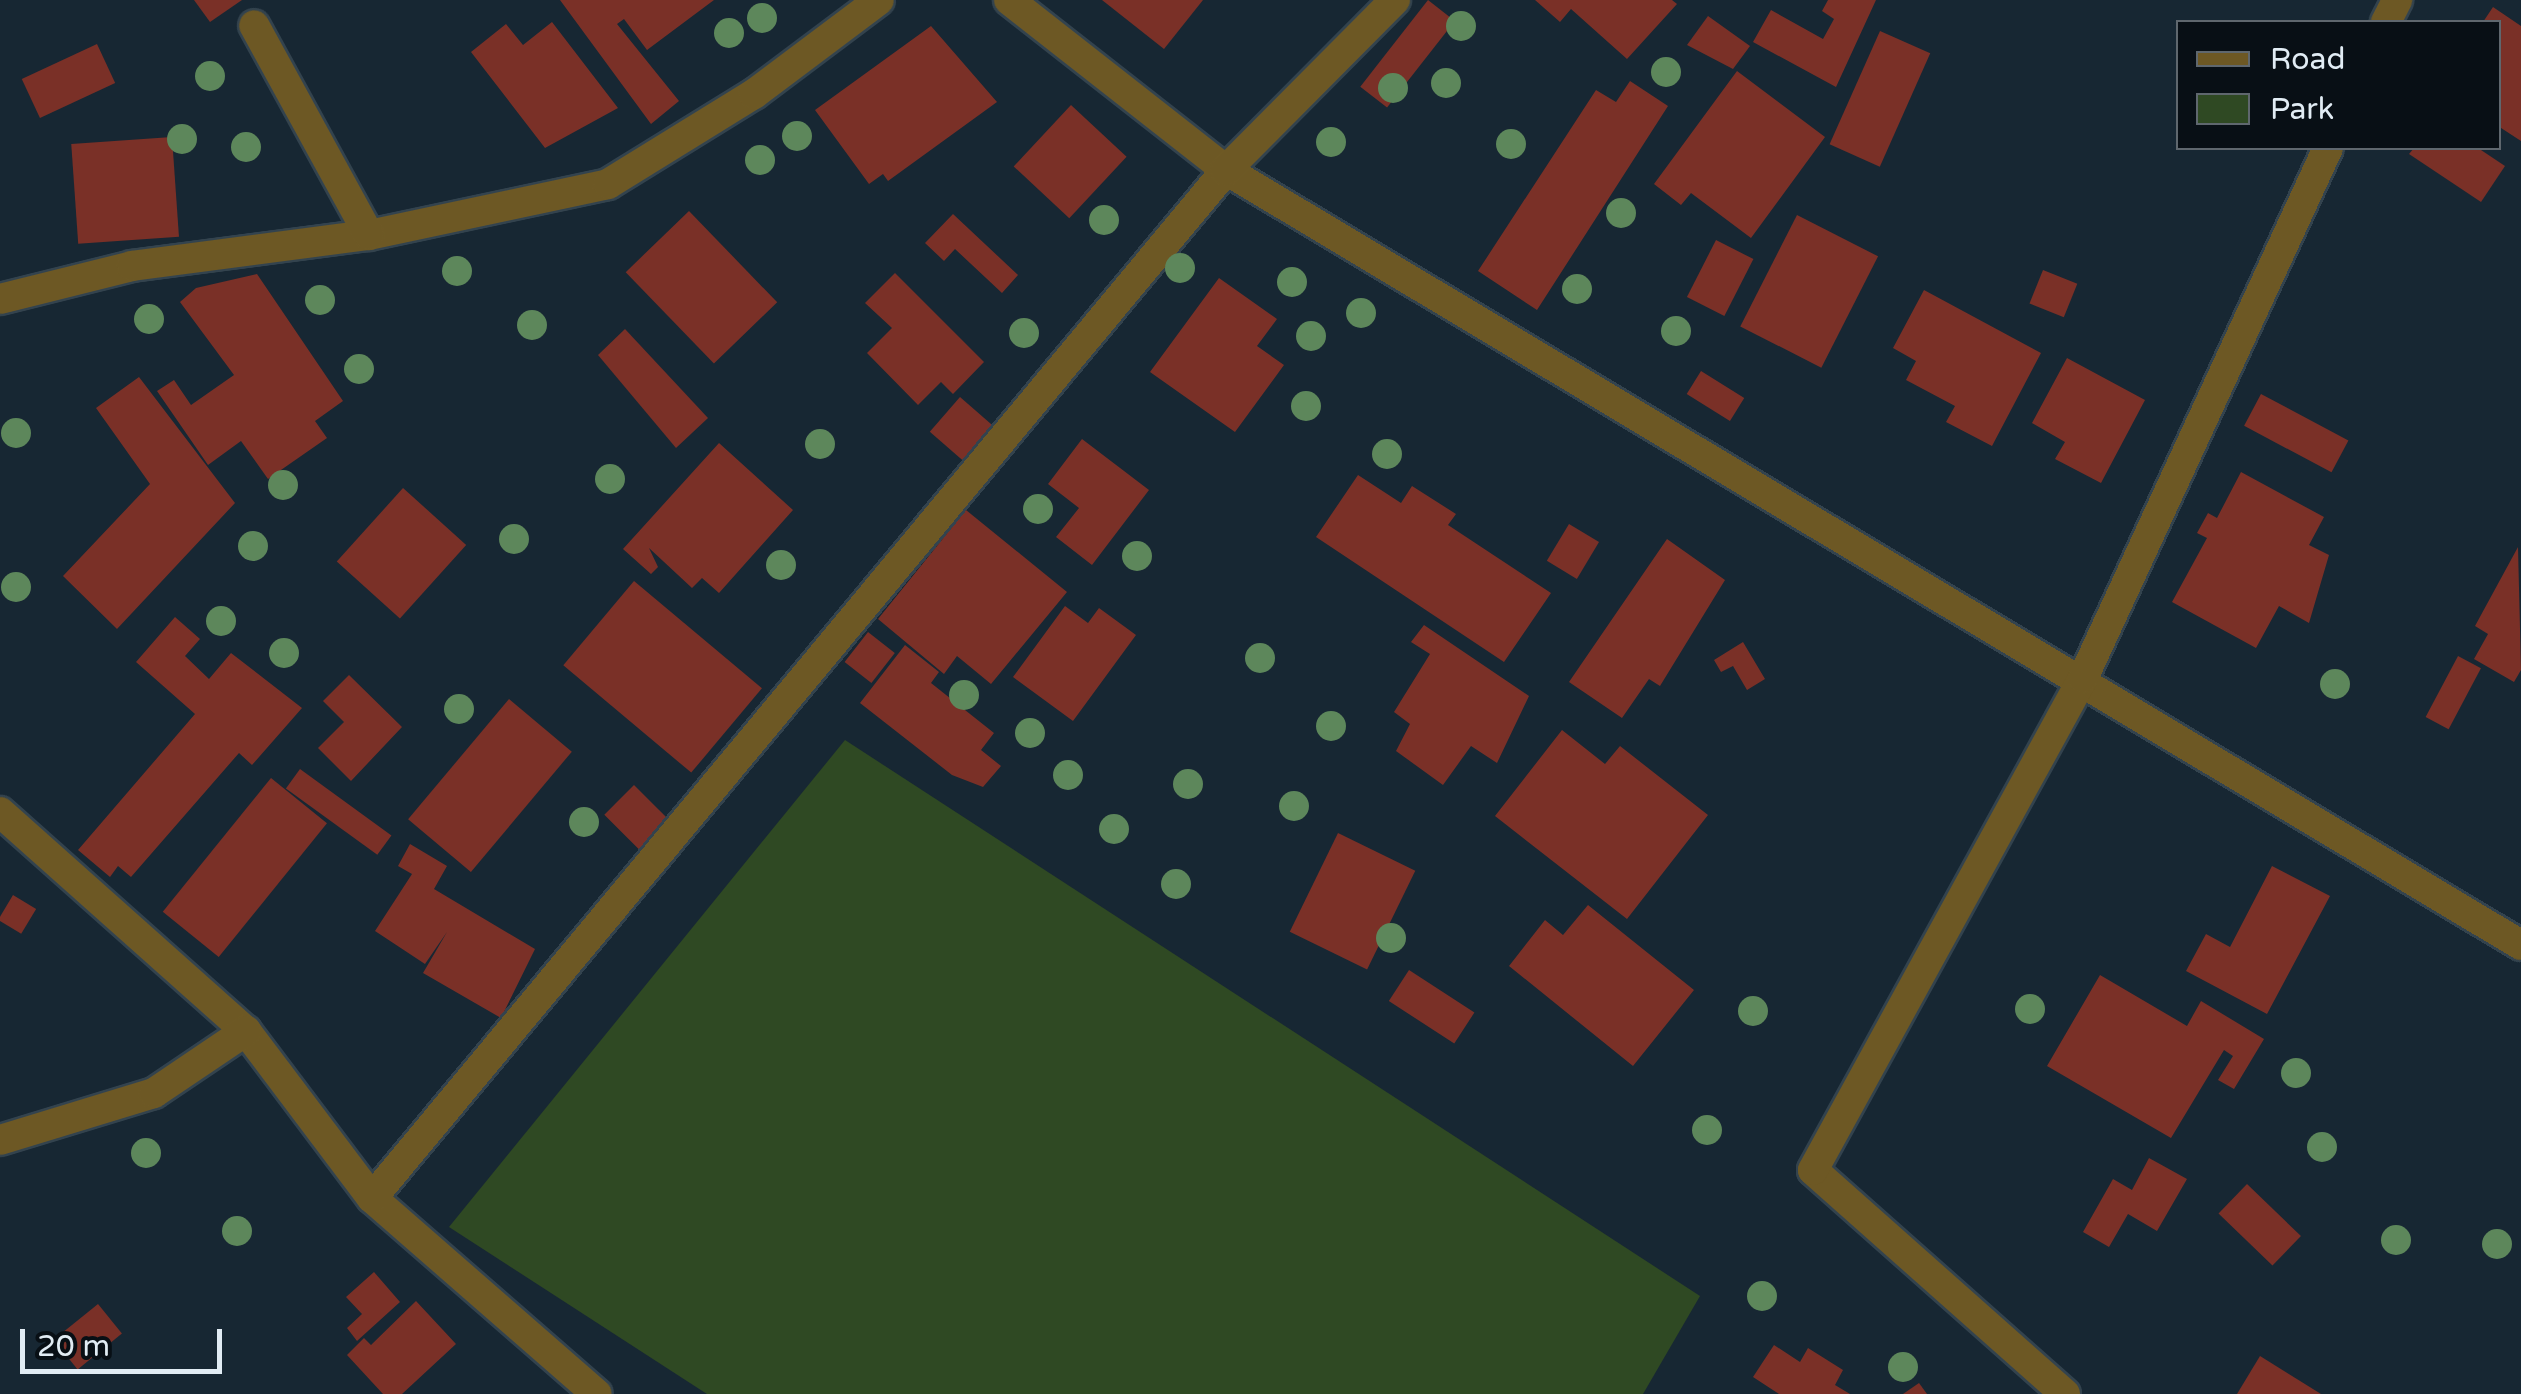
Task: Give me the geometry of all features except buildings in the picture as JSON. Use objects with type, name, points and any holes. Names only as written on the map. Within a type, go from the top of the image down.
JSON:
[{"type":"street","points":[[0,299],[132,266],[369,235],[608,184],[754,94],[879,0]]},
{"type":"street","points":[[1010,0],[1226,170],[2083,678],[2521,945]]},
{"type":"street","points":[[372,1198],[1226,170],[1396,0]]},
{"type":"street","points":[[254,25],[369,235]]},
{"type":"street","points":[[2065,1394],[1813,1170],[2083,678],[2327,150]]},
{"type":"street","points":[[0,812],[246,1031],[372,1198],[597,1394]]},
{"type":"street","points":[[0,1140],[154,1093],[246,1031]]},
{"type":"green space","points":[[845,740],[1700,1296],[1643,1394],[707,1394],[449,1227]]}]
